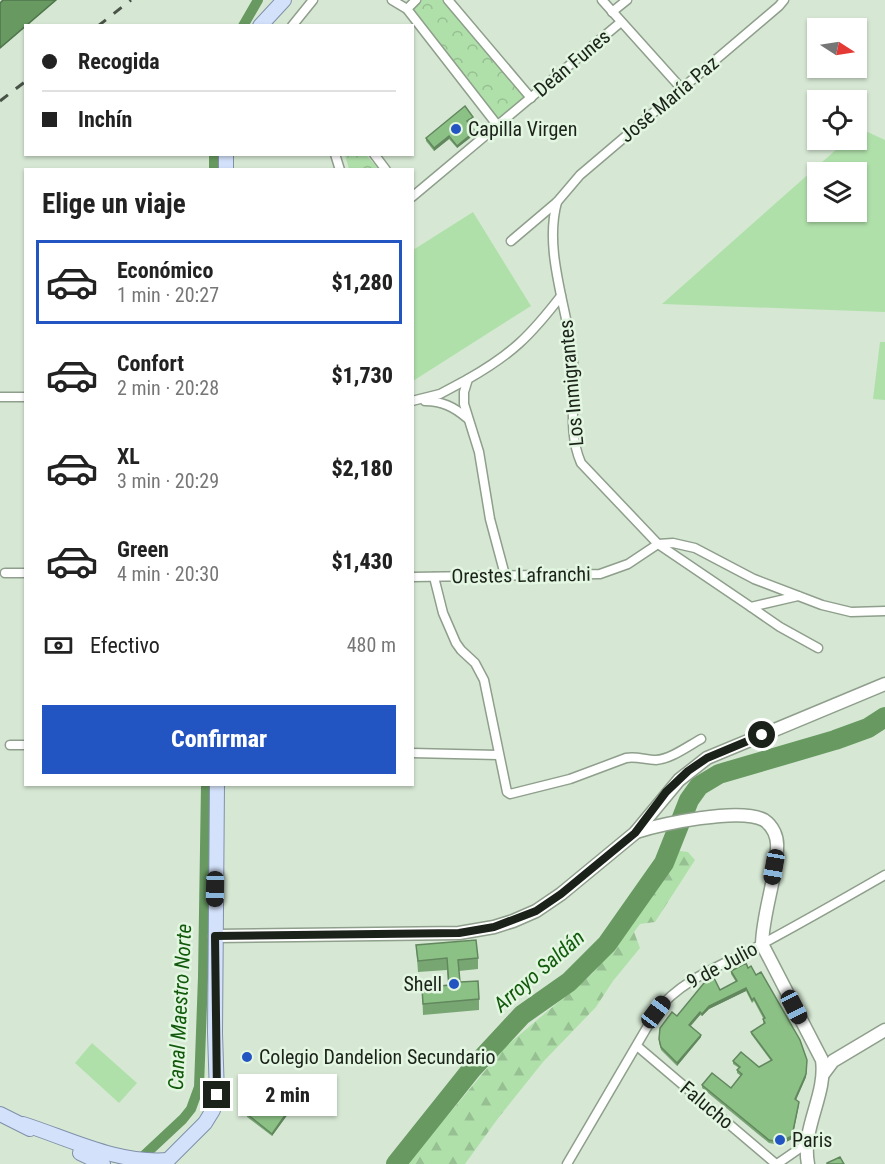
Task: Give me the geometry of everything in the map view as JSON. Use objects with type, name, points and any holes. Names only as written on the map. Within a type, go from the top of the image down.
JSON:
[{"type":"main road","points":[[262,24],[284,0]]},
{"type":"main road","points":[[215,936],[459,933],[494,927],[536,911],[561,894],[635,833],[679,780],[707,758],[885,684]]},
{"type":"main road","points":[[23,1125],[87,1147],[135,1160],[166,1162],[205,1123],[215,1103],[218,1086],[215,1033],[217,786]]},
{"type":"main road","points":[[658,804],[656,817],[658,823],[665,824]]},
{"type":"main road","points":[[635,833],[665,824],[707,817],[756,817],[771,826],[776,835],[777,848],[762,944],[827,1061],[806,1144],[808,1164]]},
{"type":"main road","points":[[827,1061],[885,1030]]},
{"type":"main road","points":[[0,1114],[103,1164]]},
{"type":"street","points":[[294,24],[313,0]]},
{"type":"street","points":[[392,0],[406,9],[498,126]]},
{"type":"street","points":[[406,9],[416,0]]},
{"type":"street","points":[[448,0],[531,98]]},
{"type":"street","points":[[602,0],[681,88]]},
{"type":"street","name":"Deán Funes","points":[[612,12],[627,0]]},
{"type":"street","name":"José María Paz","points":[[512,242],[557,202],[580,175],[784,0]]},
{"type":"street","name":"Deán Funes","points":[[414,195],[621,22]]},
{"type":"street","name":"Los Inmigrantes","points":[[557,202],[552,228],[573,361],[572,412],[577,453],[581,463],[658,544],[780,627],[818,648]]},
{"type":"street","points":[[414,401],[440,394],[498,362],[536,328],[561,296]]},
{"type":"street","points":[[468,379],[464,392],[467,418],[479,452],[490,519],[505,575]]},
{"type":"street","points":[[0,397],[24,397]]},
{"type":"street","points":[[414,401],[444,403],[457,409],[467,418]]},
{"type":"street","points":[[658,544],[673,543],[695,548],[754,579],[836,610],[885,611]]},
{"type":"street","name":"Orestes Lafranchi","points":[[414,576],[607,573],[642,556],[658,544]]},
{"type":"street","points":[[5,573],[24,573]]},
{"type":"street","points":[[434,577],[443,613],[456,643],[475,663],[484,680],[498,755],[507,792],[510,794],[570,779],[634,756],[656,760],[666,758],[701,739]]},
{"type":"street","points":[[751,608],[798,596]]},
{"type":"street","points":[[10,745],[24,745]]},
{"type":"street","points":[[414,753],[498,755]]},
{"type":"street","name":"9 de Julio","points":[[567,1164],[656,1012],[674,992],[688,982],[762,944],[885,875]]},
{"type":"street","name":"Falucho","points":[[637,1046],[776,1164]]},
{"type":"street","points":[[776,1164],[806,1144]]},
{"type":"green space","points":[[416,0],[448,0],[531,98],[498,126],[407,9]]},
{"type":"green space","points":[[867,132],[885,140],[885,312],[662,304],[807,175],[807,222],[867,222],[867,162],[822,162],[836,150],[867,150]]},
{"type":"green space","points":[[345,156],[367,156],[378,168],[349,168]]},
{"type":"green space","points":[[473,212],[531,306],[414,380],[414,249]]},
{"type":"green space","points":[[880,342],[885,342],[885,400],[873,399]]},
{"type":"green space","points":[[673,850],[688,852],[695,860],[655,922],[640,924],[634,932],[640,948],[613,981],[596,1007],[543,1062],[465,1164],[407,1164],[505,1047],[593,973]]},
{"type":"green space","points":[[92,1043],[137,1083],[119,1103],[75,1063]]},
{"type":"shaded area","points":[[3,0],[56,0],[28,24],[24,24],[24,27],[0,48],[0,3]]},
{"type":"building","name":"Capilla Virgen","points":[[465,106],[473,117],[467,121],[475,131],[457,146],[449,136],[434,148],[426,138]]},
{"type":"building","points":[[476,940],[478,958],[458,960],[460,982],[478,981],[479,999],[423,1004],[422,988],[449,985],[447,958],[418,961],[416,945]]},
{"type":"building","points":[[746,963],[748,968],[751,966],[756,975],[761,972],[800,1040],[807,1060],[806,1074],[795,1099],[799,1102],[792,1136],[780,1142],[769,1140],[702,1085],[712,1073],[731,1088],[742,1074],[737,1070],[740,1067],[733,1061],[741,1052],[759,1067],[772,1060],[751,1032],[765,1023],[763,1019],[765,1018],[746,988],[709,1006],[702,1014],[700,1012],[689,1025],[701,1035],[677,1063],[661,1047],[659,1039],[660,1028],[672,1012],[677,1016],[704,983],[714,978],[720,990],[737,981],[731,971]]},
{"type":"building","points":[[272,1076],[287,1088],[277,1102],[288,1111],[272,1134],[247,1114],[268,1088],[265,1086]]},
{"type":"building","points":[[840,1157],[844,1164],[827,1164],[827,1163]]},
{"type":"waterway","name":"Canal Maestro Norte","points":[[244,24],[258,0]]},
{"type":"waterway","name":"Canal Maestro Norte","points":[[214,156],[214,168]]},
{"type":"waterway","name":"Arroyo Saldán","points":[[396,1164],[471,1070],[522,1015],[569,982],[607,944],[664,863],[689,800],[699,786],[719,774],[868,728],[885,717]]},
{"type":"waterway","name":"Canal Maestro Norte","points":[[137,1162],[183,1119],[191,1109],[199,1087],[206,786]]},
{"type":"railway","points":[[101,24],[131,0]]},
{"type":"railway","points":[[0,101],[24,83]]},
{"type":"place","name":"Capilla Virgen","points":[[456,129]]},
{"type":"place","name":"Shell","points":[[454,984]]},
{"type":"place","name":"Colegio Dandelion Secundario","points":[[247,1057]]},
{"type":"place","name":"Paris","points":[[780,1140]]},
{"type":"route","points":[[217,1095],[215,936],[459,933],[513,921],[536,911],[561,894],[635,833],[666,792],[688,771],[707,758],[762,735]]}]
